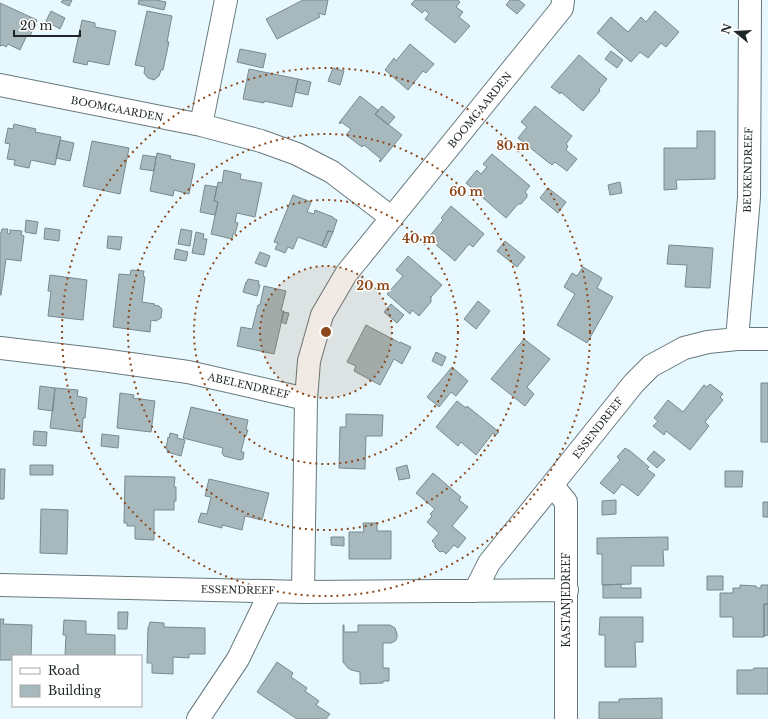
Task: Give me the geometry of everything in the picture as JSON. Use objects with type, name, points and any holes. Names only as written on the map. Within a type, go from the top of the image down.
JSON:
[{"type":"street","points":[[201,126],[226,0]]},
{"type":"street","name":"BOOMGAARDEN","points":[[306,400],[309,361],[322,314],[346,274],[562,8],[563,0]]},
{"type":"street","name":"BEUKENDREEF","points":[[737,339],[749,197],[750,0]]},
{"type":"street","name":"BOOMGAARDEN","points":[[0,85],[201,126],[261,141],[297,154],[332,172],[392,218]]},
{"type":"street","name":"ESSENDREEF","points":[[476,590],[489,563],[634,382],[651,366],[684,348],[708,342],[737,339],[768,339]]},
{"type":"street","name":"ABELENDREEF","points":[[0,348],[188,372],[306,400]]},
{"type":"street","points":[[303,592],[306,400]]},
{"type":"street","name":"KASTANJEDREEF","points":[[552,485],[566,502],[566,719]]},
{"type":"street","name":"ESSENDREEF","points":[[0,585],[303,592],[567,590]]},
{"type":"street","points":[[198,719],[238,659],[271,591]]},
{"type":"building","points":[[63,0],[72,0],[69,6],[61,2]]},
{"type":"building","points":[[139,0],[156,0],[166,2],[164,10],[138,4]]},
{"type":"building","points":[[303,0],[328,0],[325,15],[318,13],[320,17],[277,39],[266,19]]},
{"type":"building","points":[[415,0],[458,0],[460,2],[456,7],[463,12],[459,17],[470,26],[455,43],[425,19],[429,14],[425,10],[422,13],[411,4]]},
{"type":"building","points":[[510,0],[519,0],[525,5],[517,14],[506,5]]},
{"type":"building","points":[[0,3],[37,20],[30,36],[27,35],[20,50],[8,44],[6,47],[3,45],[0,46]]},
{"type":"building","points":[[51,11],[65,18],[60,29],[46,21]]},
{"type":"building","points":[[147,11],[172,16],[167,42],[169,42],[163,70],[161,70],[159,76],[154,80],[148,78],[144,73],[145,67],[135,65]]},
{"type":"building","points":[[655,11],[679,32],[666,47],[661,43],[648,58],[640,52],[631,62],[597,33],[611,17],[628,32],[641,17],[646,22]]},
{"type":"building","points":[[82,20],[95,23],[95,27],[116,31],[109,65],[88,61],[87,65],[73,62]]},
{"type":"building","points":[[410,44],[434,64],[426,73],[423,71],[408,90],[385,70],[394,58],[396,61]]},
{"type":"building","points":[[240,49],[266,54],[263,68],[237,62]]},
{"type":"building","points":[[611,51],[623,60],[617,68],[605,59]]},
{"type":"building","points":[[579,55],[607,79],[599,89],[600,91],[583,111],[561,92],[560,94],[551,87]]},
{"type":"building","points":[[333,68],[344,71],[340,85],[328,81]]},
{"type":"building","points":[[249,69],[298,79],[292,107],[264,101],[264,103],[243,99]]},
{"type":"building","points":[[298,79],[311,82],[308,95],[295,92]]},
{"type":"building","points":[[360,96],[379,111],[375,114],[402,135],[380,162],[379,161],[381,159],[364,145],[362,147],[346,135],[351,129],[341,122],[340,124],[339,123]]},
{"type":"building","points":[[382,106],[395,117],[388,125],[375,114]]},
{"type":"building","points":[[535,106],[572,136],[566,144],[568,146],[566,150],[577,159],[567,171],[555,162],[552,165],[549,163],[518,138],[527,127],[521,122]]},
{"type":"building","points":[[14,124],[36,129],[35,132],[61,137],[55,165],[31,160],[29,168],[14,165],[15,160],[7,159],[10,144],[5,143],[8,128],[13,129]]},
{"type":"building","points":[[697,131],[715,131],[715,179],[676,180],[677,189],[664,190],[664,148],[697,148]]},
{"type":"building","points":[[60,140],[74,143],[70,161],[56,158]]},
{"type":"building","points":[[92,141],[129,148],[120,194],[83,186]]},
{"type":"building","points":[[157,153],[171,156],[170,159],[195,164],[189,194],[174,190],[173,196],[150,191]]},
{"type":"building","points":[[492,154],[530,186],[525,192],[527,197],[521,204],[518,204],[506,218],[466,183],[477,170],[481,174],[487,167],[483,164]]},
{"type":"building","points":[[143,155],[156,157],[154,171],[140,169]]},
{"type":"building","points":[[224,170],[241,174],[240,179],[262,183],[255,217],[237,213],[235,222],[238,223],[232,239],[211,234],[218,202],[214,201],[218,182],[222,183]]},
{"type":"building","points":[[620,182],[622,193],[610,195],[608,185]]},
{"type":"building","points":[[205,185],[217,187],[214,201],[218,202],[215,215],[200,212]]},
{"type":"building","points":[[548,188],[566,202],[558,213],[540,198]]},
{"type":"building","points":[[293,195],[311,202],[307,212],[314,214],[315,210],[337,220],[333,232],[328,231],[322,246],[298,237],[293,249],[288,247],[285,253],[275,249],[278,243],[274,242]]},
{"type":"building","points":[[451,206],[484,234],[473,247],[469,244],[455,261],[428,238],[443,220],[441,218]]},
{"type":"building","points":[[26,220],[38,222],[36,234],[25,232]]},
{"type":"building","points":[[45,228],[60,230],[59,241],[44,239]]},
{"type":"building","points":[[2,229],[8,229],[7,233],[10,234],[10,230],[22,231],[21,235],[24,236],[21,261],[6,259],[0,295],[0,233]]},
{"type":"building","points":[[181,229],[192,231],[190,246],[178,244]]},
{"type":"building","points":[[328,231],[333,232],[326,248],[322,246]]},
{"type":"building","points":[[196,232],[204,234],[203,239],[207,239],[204,255],[192,253]]},
{"type":"building","points":[[108,236],[122,237],[120,250],[107,248]]},
{"type":"building","points":[[505,241],[525,257],[517,267],[497,251]]},
{"type":"building","points":[[669,245],[713,248],[710,288],[685,287],[687,265],[667,264]]},
{"type":"building","points":[[176,249],[188,252],[186,261],[174,259]]},
{"type":"building","points":[[260,252],[270,256],[266,267],[255,263]]},
{"type":"building","points":[[408,256],[442,285],[431,297],[431,302],[419,316],[412,310],[410,314],[387,294],[403,276],[396,270]]},
{"type":"building","points":[[583,267],[602,278],[597,288],[613,297],[587,343],[557,325],[575,294],[564,287],[572,273],[577,276]]},
{"type":"building","points":[[131,270],[144,271],[143,276],[145,277],[142,302],[155,304],[154,305],[159,306],[162,309],[161,318],[156,321],[151,320],[150,332],[113,327],[119,274],[130,275]]},
{"type":"building","points":[[50,275],[87,280],[83,320],[48,316],[51,291],[48,291]]},
{"type":"building","points":[[248,279],[259,281],[258,284],[260,285],[257,296],[243,292]]},
{"type":"building","points":[[264,286],[286,291],[281,311],[284,311],[274,354],[237,346],[241,327],[252,329],[258,305],[260,305]]},
{"type":"building","points":[[478,301],[490,311],[476,329],[464,319]]},
{"type":"building","points":[[391,304],[404,315],[397,323],[384,312]]},
{"type":"building","points":[[283,312],[289,313],[286,324],[281,322]]},
{"type":"building","points":[[366,325],[400,343],[411,347],[402,364],[394,359],[380,385],[354,371],[356,366],[347,362]]},
{"type":"building","points":[[524,339],[550,359],[527,387],[534,394],[525,406],[491,379]]},
{"type":"building","points":[[436,352],[446,357],[442,366],[432,361]]},
{"type":"building","points":[[452,367],[468,381],[456,396],[451,392],[439,407],[427,397]]},
{"type":"building","points":[[761,383],[768,383],[768,442],[761,442]]},
{"type":"building","points":[[710,384],[723,394],[720,397],[723,400],[705,422],[709,426],[690,450],[666,431],[664,435],[653,426],[658,421],[654,418],[668,400],[683,412],[704,385],[707,387]]},
{"type":"building","points":[[40,386],[55,388],[53,411],[38,409]]},
{"type":"building","points":[[55,388],[78,390],[77,396],[87,398],[82,432],[50,428]]},
{"type":"building","points":[[120,393],[134,395],[133,398],[155,401],[151,432],[117,428]]},
{"type":"building","points":[[457,401],[466,408],[467,406],[499,432],[496,435],[493,433],[476,455],[461,442],[458,446],[436,427]]},
{"type":"building","points":[[191,407],[248,420],[246,430],[248,430],[241,452],[244,452],[243,459],[240,460],[224,456],[222,453],[223,448],[183,438]]},
{"type":"building","points":[[346,414],[383,415],[382,436],[366,436],[365,469],[339,468],[340,427],[346,427]]},
{"type":"building","points":[[34,431],[47,432],[46,446],[33,445]]},
{"type":"building","points":[[170,433],[178,435],[177,438],[185,440],[181,456],[167,452],[168,450],[166,449]]},
{"type":"building","points":[[102,434],[119,436],[118,448],[101,446]]},
{"type":"building","points":[[625,448],[649,467],[647,469],[655,475],[638,496],[622,484],[614,494],[600,483],[620,460],[617,457]]},
{"type":"building","points":[[654,451],[665,460],[657,468],[647,459]]},
{"type":"building","points":[[30,465],[53,465],[53,475],[30,475]]},
{"type":"building","points":[[407,465],[410,478],[399,480],[396,468]]},
{"type":"building","points":[[0,469],[5,469],[4,499],[0,499]]},
{"type":"building","points":[[725,471],[743,471],[742,487],[725,487]]},
{"type":"building","points":[[433,473],[461,497],[459,500],[468,507],[452,526],[466,538],[458,548],[454,545],[446,554],[443,551],[440,552],[435,547],[435,544],[432,541],[439,533],[427,522],[432,516],[430,514],[435,509],[416,493]]},
{"type":"building","points":[[125,476],[175,477],[174,487],[176,487],[176,501],[174,501],[174,510],[154,510],[154,540],[135,539],[135,526],[127,526],[127,523],[124,523]]},
{"type":"building","points":[[209,479],[269,493],[262,520],[245,516],[242,530],[222,525],[222,528],[198,522],[201,513],[207,514],[211,497],[205,496]]},
{"type":"building","points":[[616,500],[616,514],[602,515],[602,501]]},
{"type":"building","points":[[763,502],[768,502],[768,517],[763,517]]},
{"type":"building","points":[[41,509],[68,510],[67,554],[40,553]]},
{"type":"building","points":[[363,523],[377,523],[377,531],[391,531],[391,559],[349,559],[349,532],[364,532]]},
{"type":"building","points":[[331,537],[344,537],[344,546],[331,545]]},
{"type":"building","points":[[668,537],[668,550],[663,550],[664,566],[631,566],[631,584],[602,585],[602,554],[597,554],[597,538]]},
{"type":"building","points":[[707,576],[723,576],[723,590],[707,590]]},
{"type":"building","points":[[621,584],[621,588],[641,588],[641,598],[603,598],[603,585]]},
{"type":"building","points":[[740,585],[756,586],[757,588],[761,588],[761,585],[768,585],[768,604],[764,604],[764,637],[733,637],[733,617],[720,617],[720,593],[733,593],[733,588],[740,588]]},
{"type":"building","points":[[764,604],[768,604],[768,635],[764,636]]},
{"type":"building","points":[[118,612],[128,612],[127,629],[118,629]]},
{"type":"building","points":[[600,617],[643,617],[643,642],[635,642],[636,667],[605,667],[605,635],[599,635]]},
{"type":"building","points":[[0,619],[4,619],[3,624],[32,625],[31,655],[12,655],[12,660],[0,660]]},
{"type":"building","points":[[64,620],[86,621],[86,634],[115,635],[115,655],[65,655],[66,635],[63,635]]},
{"type":"building","points":[[150,622],[164,623],[164,627],[205,628],[205,654],[189,654],[189,658],[173,657],[173,674],[152,673],[152,663],[147,663],[148,627]]},
{"type":"building","points":[[343,625],[344,632],[358,632],[358,625],[390,625],[395,628],[397,638],[395,641],[391,643],[383,643],[383,668],[389,668],[389,681],[383,681],[383,683],[360,684],[360,672],[351,670],[343,662]]},
{"type":"building","points":[[277,662],[293,673],[291,677],[307,688],[305,691],[319,701],[316,705],[330,714],[326,719],[297,719],[257,692]]},
{"type":"building","points":[[754,668],[768,668],[768,694],[737,694],[737,670],[753,670]]},
{"type":"building","points":[[662,698],[662,719],[599,719],[599,702],[619,702],[619,699]]}]
